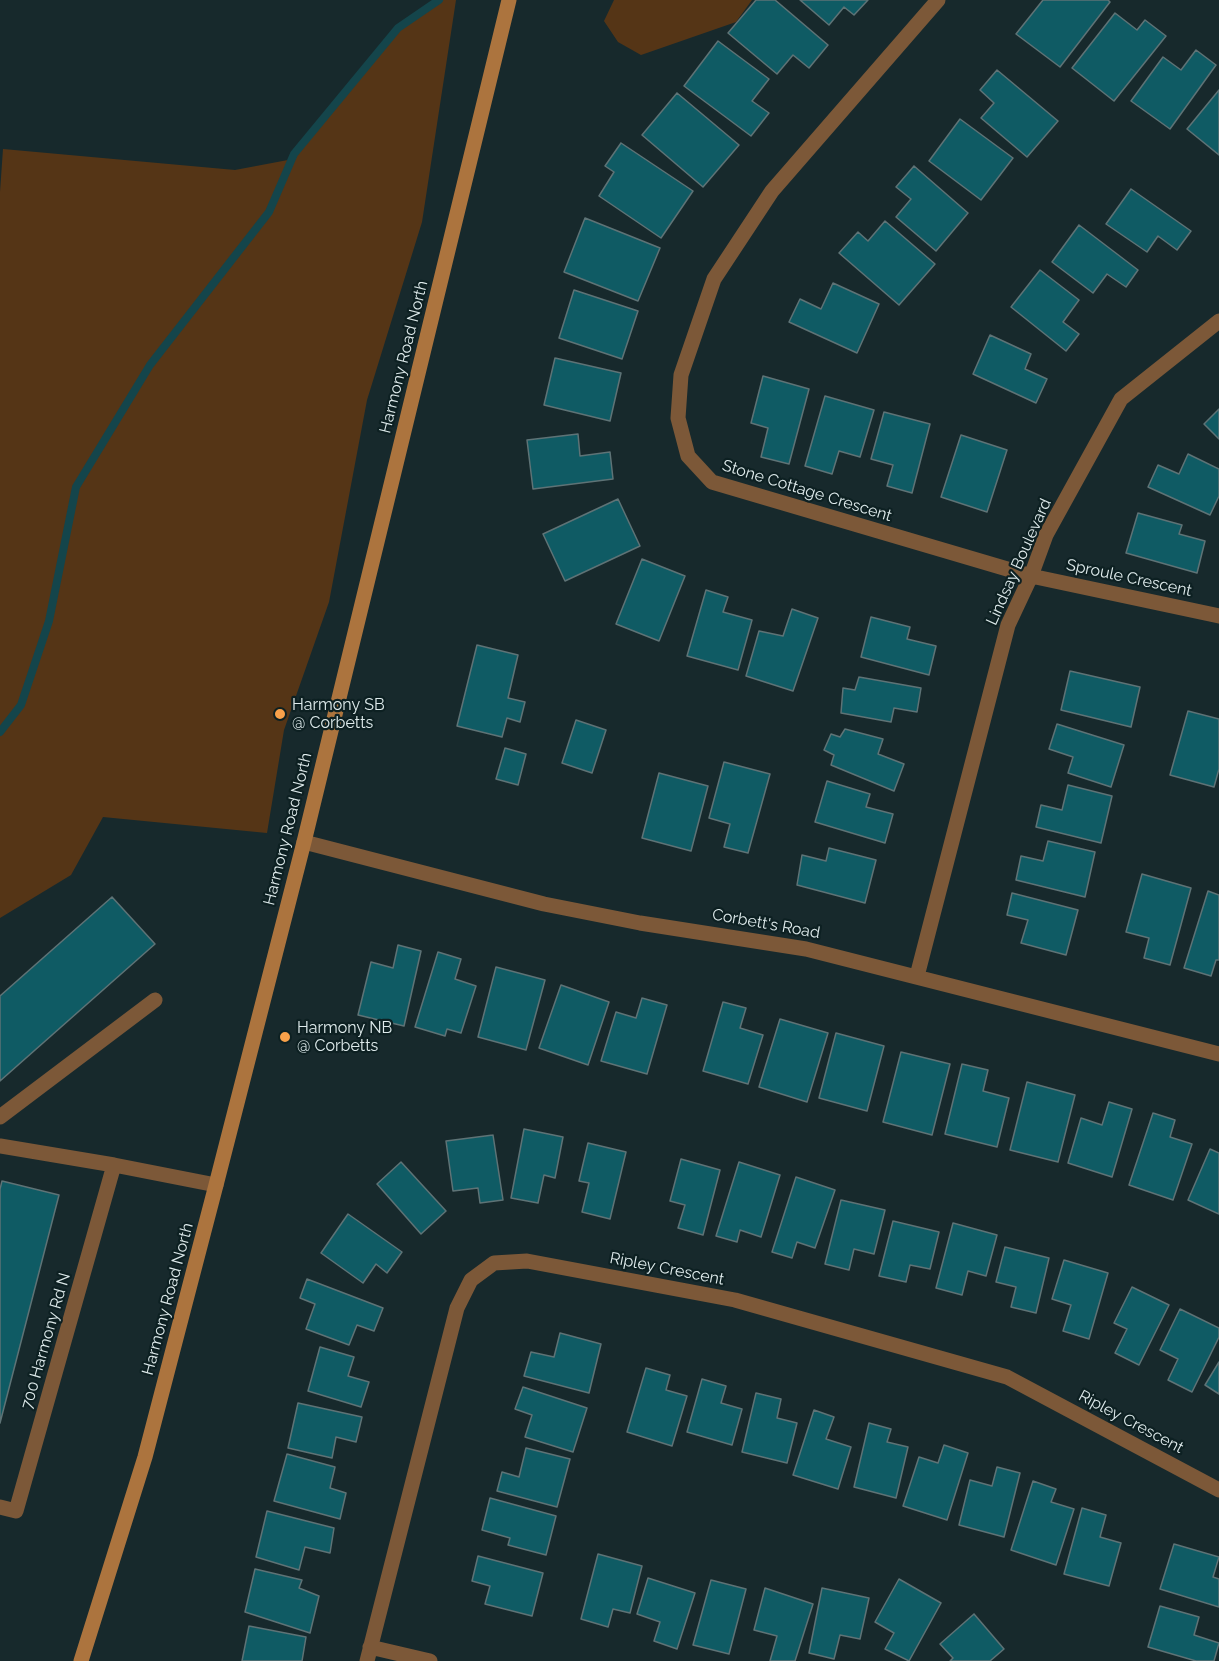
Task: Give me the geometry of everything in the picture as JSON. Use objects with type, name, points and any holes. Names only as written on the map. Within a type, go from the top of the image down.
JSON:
[{"type":"main road","name":"Harmony Road North","points":[[81,1661],[145,1457],[216,1185],[304,842],[509,0]]},
{"type":"street","name":"Stone Cottage Crescent","points":[[938,0],[772,191],[714,279],[681,375],[678,418],[688,456],[712,482],[1031,576]]},
{"type":"street","name":"Lindsay Boulevard","points":[[917,976],[1008,625],[1031,576],[1046,535],[1121,399],[1219,321]]},
{"type":"street","name":"Sproule Crescent","points":[[1031,576],[1219,616]]},
{"type":"street","name":"Corbett's Road","points":[[304,842],[544,904],[640,923],[806,949],[1219,1054]]},
{"type":"street","points":[[0,1117],[155,1000]]},
{"type":"street","points":[[0,1146],[216,1185]]},
{"type":"street","name":"700 Harmony Rd N","points":[[0,1507],[16,1511],[114,1165]]},
{"type":"street","name":"Ripley Crescent","points":[[369,1654],[457,1308],[471,1280],[494,1263],[527,1261],[735,1300],[1007,1377],[1219,1490]]},
{"type":"street","points":[[369,1654],[430,1661]]},
{"type":"shaded area","points":[[439,0],[456,0],[422,222],[367,400],[329,602],[284,730],[267,833],[103,817],[71,875],[0,918],[0,192],[3,149],[235,170],[288,160],[398,28]]},
{"type":"shaded area","points":[[614,0],[752,0],[736,22],[641,55],[618,42],[604,21]]},
{"type":"building","points":[[756,0],[775,0],[828,45],[809,68],[793,55],[777,74],[728,33]]},
{"type":"building","points":[[800,0],[868,0],[854,15],[844,7],[829,25]]},
{"type":"building","points":[[1043,0],[1108,0],[1110,2],[1060,67],[1016,34]]},
{"type":"building","points":[[1115,13],[1137,30],[1145,20],[1166,36],[1114,101],[1072,68]]},
{"type":"building","points":[[718,41],[769,79],[752,101],[769,113],[751,136],[684,86]]},
{"type":"building","points":[[1196,50],[1216,65],[1170,129],[1131,101],[1163,57],[1181,70]]},
{"type":"building","points":[[997,70],[1058,121],[1027,157],[981,118],[994,103],[980,90]]},
{"type":"building","points":[[1219,90],[1219,155],[1187,129]]},
{"type":"building","points":[[677,93],[739,145],[703,187],[642,135]]},
{"type":"building","points":[[960,119],[1013,158],[981,200],[929,161]]},
{"type":"building","points":[[621,143],[693,191],[661,238],[599,196],[614,172],[605,166]]},
{"type":"building","points":[[914,166],[968,213],[936,251],[896,217],[911,199],[896,187]]},
{"type":"building","points":[[1131,189],[1191,231],[1177,250],[1158,236],[1147,252],[1106,224]]},
{"type":"building","points":[[585,218],[660,248],[638,301],[564,272]]},
{"type":"building","points":[[885,221],[935,264],[899,305],[839,253],[858,232],[868,241]]},
{"type":"building","points":[[1079,225],[1138,270],[1126,287],[1107,274],[1093,293],[1052,262]]},
{"type":"building","points":[[1040,270],[1079,300],[1063,322],[1079,334],[1066,351],[1011,307]]},
{"type":"building","points":[[833,283],[879,304],[857,353],[789,322],[800,299],[821,309]]},
{"type":"building","points":[[574,290],[638,311],[622,359],[559,338]]},
{"type":"building","points":[[990,335],[1031,354],[1025,369],[1047,379],[1036,403],[973,374]]},
{"type":"building","points":[[555,358],[621,373],[610,421],[544,405]]},
{"type":"building","points":[[763,376],[809,389],[789,464],[761,457],[768,428],[751,423]]},
{"type":"building","points":[[825,396],[874,410],[860,457],[839,451],[832,474],[805,466]]},
{"type":"building","points":[[1219,409],[1219,439],[1204,424]]},
{"type":"building","points":[[884,412],[930,424],[912,493],[887,486],[893,465],[871,459]]},
{"type":"building","points":[[578,434],[580,456],[610,452],[613,479],[533,489],[527,440]]},
{"type":"building","points":[[961,435],[1007,450],[987,512],[941,497]]},
{"type":"building","points":[[1188,454],[1219,469],[1219,496],[1210,515],[1148,487],[1158,465],[1179,474]]},
{"type":"building","points":[[618,499],[640,546],[565,581],[543,534]]},
{"type":"building","points":[[1138,513],[1182,525],[1179,534],[1205,541],[1197,573],[1126,553]]},
{"type":"building","points":[[642,559],[685,576],[659,641],[616,624]]},
{"type":"building","points":[[706,590],[728,597],[723,612],[752,620],[738,670],[687,656]]},
{"type":"building","points":[[792,609],[818,618],[793,691],[746,676],[759,631],[783,636]]},
{"type":"building","points":[[871,617],[910,627],[907,639],[936,646],[929,675],[861,657]]},
{"type":"building","points":[[477,645],[518,655],[508,698],[525,702],[520,722],[507,718],[502,737],[457,726]]},
{"type":"building","points":[[1070,671],[1140,687],[1131,727],[1061,710]]},
{"type":"building","points":[[859,677],[921,688],[917,712],[894,708],[891,722],[841,713],[843,688],[855,690]]},
{"type":"building","points":[[1188,711],[1219,719],[1219,769],[1214,787],[1170,775]]},
{"type":"building","points":[[576,720],[606,730],[592,773],[562,763]]},
{"type":"building","points":[[1057,724],[1124,745],[1111,787],[1068,773],[1073,757],[1049,749]]},
{"type":"building","points":[[845,729],[883,739],[878,754],[904,764],[894,791],[831,765],[834,755],[824,750],[831,734],[840,737]]},
{"type":"building","points":[[505,748],[526,754],[518,785],[496,779]]},
{"type":"building","points":[[724,762],[770,774],[748,853],[724,847],[730,824],[709,818]]},
{"type":"building","points":[[659,773],[708,786],[691,851],[642,838]]},
{"type":"building","points":[[827,781],[870,794],[866,807],[893,814],[885,843],[815,822]]},
{"type":"building","points":[[1068,785],[1112,796],[1101,843],[1036,827],[1041,805],[1062,810]]},
{"type":"building","points":[[1048,841],[1095,852],[1085,897],[1016,880],[1021,856],[1043,861]]},
{"type":"building","points":[[829,848],[876,860],[865,903],[797,885],[802,855],[826,861]]},
{"type":"building","points":[[1142,874],[1191,888],[1170,965],[1144,958],[1149,938],[1126,932]]},
{"type":"building","points":[[1208,891],[1219,895],[1219,960],[1216,960],[1211,976],[1184,968]]},
{"type":"building","points":[[1012,893],[1078,910],[1066,955],[1021,943],[1028,920],[1007,915]]},
{"type":"building","points":[[112,897],[155,944],[0,1081],[0,996]]},
{"type":"building","points":[[398,945],[421,951],[404,1026],[358,1015],[371,962],[393,968]]},
{"type":"building","points":[[438,952],[461,959],[455,979],[476,986],[461,1033],[447,1029],[445,1036],[415,1027]]},
{"type":"building","points":[[496,967],[545,980],[526,1050],[478,1037]]},
{"type":"building","points":[[561,985],[609,1002],[588,1065],[539,1048]]},
{"type":"building","points":[[642,998],[667,1005],[647,1074],[601,1061],[616,1012],[636,1018]]},
{"type":"building","points":[[723,1002],[746,1008],[740,1028],[763,1035],[748,1084],[703,1071]]},
{"type":"building","points":[[780,1019],[828,1033],[807,1102],[759,1087]]},
{"type":"building","points":[[836,1033],[884,1046],[867,1111],[819,1098]]},
{"type":"building","points":[[901,1052],[950,1064],[932,1135],[883,1122]]},
{"type":"building","points":[[962,1064],[988,1070],[983,1091],[1009,1098],[997,1147],[945,1134]]},
{"type":"building","points":[[1027,1082],[1075,1095],[1058,1162],[1010,1150]]},
{"type":"building","points":[[1109,1102],[1132,1109],[1112,1177],[1068,1163],[1081,1118],[1102,1125]]},
{"type":"building","points":[[1153,1113],[1175,1120],[1170,1137],[1192,1144],[1173,1200],[1129,1185]]},
{"type":"building","points":[[524,1129],[563,1137],[555,1178],[544,1175],[538,1203],[511,1198]]},
{"type":"building","points":[[493,1135],[503,1200],[480,1203],[478,1188],[453,1191],[446,1141]]},
{"type":"building","points":[[588,1143],[626,1152],[610,1219],[582,1212],[589,1183],[579,1181]]},
{"type":"building","points":[[1210,1149],[1219,1153],[1219,1214],[1188,1200]]},
{"type":"building","points":[[681,1159],[720,1170],[703,1235],[678,1228],[685,1205],[670,1201]]},
{"type":"building","points":[[401,1162],[446,1211],[421,1234],[377,1184]]},
{"type":"building","points":[[739,1162],[780,1175],[761,1237],[740,1230],[737,1242],[716,1236]]},
{"type":"building","points":[[796,1177],[835,1190],[815,1248],[797,1242],[792,1258],[772,1252]]},
{"type":"building","points":[[2,1181],[59,1195],[0,1423],[0,1189]]},
{"type":"building","points":[[841,1200],[885,1210],[874,1254],[854,1249],[849,1270],[825,1264]]},
{"type":"building","points":[[348,1214],[402,1252],[387,1273],[376,1264],[363,1283],[321,1253]]},
{"type":"building","points":[[893,1221],[939,1232],[930,1269],[910,1265],[906,1282],[879,1276]]},
{"type":"building","points":[[953,1223],[997,1235],[986,1276],[968,1271],[962,1295],[936,1288]]},
{"type":"building","points":[[1005,1247],[1049,1258],[1036,1313],[1011,1307],[1016,1287],[996,1282]]},
{"type":"building","points":[[1064,1260],[1108,1273],[1089,1339],[1063,1331],[1071,1305],[1052,1299]]},
{"type":"building","points":[[307,1279],[383,1308],[374,1331],[357,1325],[349,1345],[306,1329],[315,1304],[300,1298]]},
{"type":"building","points":[[1132,1287],[1169,1305],[1139,1365],[1115,1353],[1127,1329],[1114,1323]]},
{"type":"building","points":[[1180,1309],[1219,1328],[1219,1337],[1192,1392],[1168,1380],[1178,1359],[1160,1350]]},
{"type":"building","points":[[560,1333],[601,1344],[589,1393],[524,1376],[531,1352],[554,1357]]},
{"type":"building","points":[[320,1347],[354,1357],[348,1376],[369,1382],[361,1407],[308,1391]]},
{"type":"building","points":[[1219,1362],[1219,1394],[1205,1385]]},
{"type":"building","points":[[646,1368],[670,1375],[666,1390],[687,1396],[672,1446],[627,1432]]},
{"type":"building","points":[[702,1379],[726,1386],[721,1403],[742,1409],[732,1445],[687,1432]]},
{"type":"building","points":[[523,1387],[587,1408],[573,1452],[525,1437],[532,1415],[515,1409]]},
{"type":"building","points":[[756,1393],[781,1399],[777,1418],[797,1423],[787,1463],[742,1452]]},
{"type":"building","points":[[298,1403],[362,1417],[356,1442],[336,1437],[332,1458],[288,1448]]},
{"type":"building","points":[[814,1410],[834,1417],[826,1439],[851,1447],[838,1489],[793,1475]]},
{"type":"building","points":[[869,1423],[891,1429],[887,1442],[908,1447],[896,1498],[854,1487]]},
{"type":"building","points":[[944,1445],[968,1453],[947,1520],[903,1506],[919,1457],[938,1463]]},
{"type":"building","points":[[526,1448],[570,1459],[557,1507],[497,1491],[502,1472],[519,1477]]},
{"type":"building","points":[[287,1454],[335,1467],[330,1488],[346,1493],[340,1519],[274,1501]]},
{"type":"building","points":[[997,1467],[1020,1473],[1004,1537],[959,1525],[970,1480],[992,1486]]},
{"type":"building","points":[[1033,1481],[1056,1489],[1051,1502],[1074,1509],[1056,1565],[1011,1550]]},
{"type":"building","points":[[490,1498],[556,1516],[546,1555],[508,1545],[510,1538],[482,1530]]},
{"type":"building","points":[[1082,1508],[1106,1515],[1100,1537],[1121,1543],[1109,1586],[1064,1574]]},
{"type":"building","points":[[267,1511],[334,1528],[330,1553],[305,1547],[299,1570],[256,1557]]},
{"type":"building","points":[[1174,1544],[1219,1557],[1213,1577],[1219,1579],[1219,1607],[1160,1589]]},
{"type":"building","points":[[598,1554],[642,1566],[630,1613],[613,1609],[608,1627],[581,1619]]},
{"type":"building","points":[[478,1556],[543,1573],[532,1616],[485,1604],[490,1586],[472,1581]]},
{"type":"building","points":[[255,1569],[302,1580],[299,1588],[319,1596],[310,1633],[245,1612]]},
{"type":"building","points":[[648,1578],[695,1593],[677,1649],[654,1641],[660,1622],[637,1614]]},
{"type":"building","points":[[899,1579],[941,1603],[909,1661],[885,1649],[894,1633],[875,1622]]},
{"type":"building","points":[[711,1580],[746,1589],[729,1654],[693,1645]]},
{"type":"building","points":[[765,1588],[813,1604],[795,1661],[770,1661],[777,1636],[754,1630]]},
{"type":"building","points":[[822,1588],[869,1598],[860,1639],[840,1635],[834,1659],[809,1653]]},
{"type":"building","points":[[1160,1606],[1199,1617],[1194,1635],[1219,1643],[1214,1661],[1196,1661],[1148,1647]]},
{"type":"building","points":[[974,1614],[1004,1649],[990,1661],[950,1661],[953,1658],[940,1644]]},
{"type":"building","points":[[249,1626],[306,1637],[302,1661],[242,1661]]},
{"type":"waterway","points":[[0,732],[21,705],[49,621],[76,487],[150,365],[269,212],[294,154],[398,28],[439,0]]},
{"type":"place","name":"Harmony SB @ Corbetts","points":[[280,714]]},
{"type":"place","name":"Harmony NB @ Corbetts","points":[[285,1037]]}]
